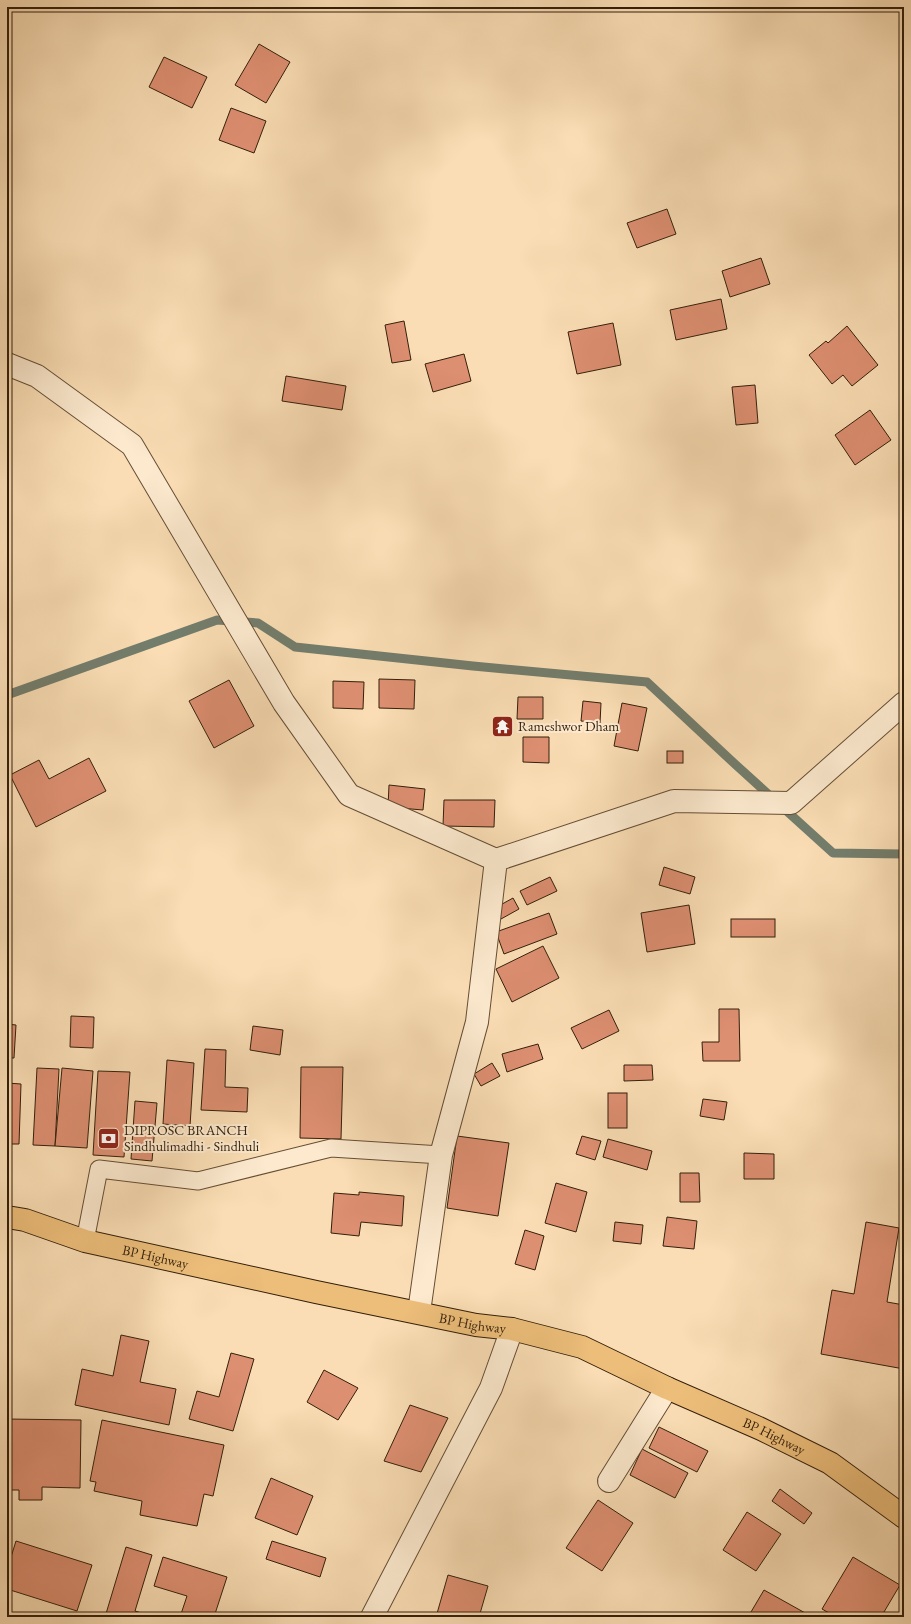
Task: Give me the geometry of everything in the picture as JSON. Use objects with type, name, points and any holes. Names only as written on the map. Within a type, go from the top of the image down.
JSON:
[{"type":"highway","name":"BP Highway","points":[[7,1217],[25,1220],[85,1241],[316,1292],[419,1312],[476,1325],[512,1329],[582,1347],[667,1388],[761,1429],[830,1463],[904,1517]]},
{"type":"street","points":[[7,364],[37,376],[132,445],[284,703],[349,795],[496,860],[674,802],[791,803],[904,703]]},
{"type":"street","points":[[419,1312],[441,1156],[477,1022],[496,860]]},
{"type":"street","points":[[372,1617],[491,1388],[512,1329]]},
{"type":"street","points":[[609,1481],[667,1388]]},
{"type":"lane","points":[[85,1241],[99,1169],[198,1181],[331,1148],[441,1156]]},
{"type":"building","points":[[259,44],[290,62],[266,103],[235,85]]},
{"type":"building","points":[[164,57],[207,77],[192,108],[149,87]]},
{"type":"building","points":[[231,108],[266,121],[254,153],[219,140]]},
{"type":"building","points":[[667,209],[676,234],[637,248],[627,223]]},
{"type":"building","points":[[761,258],[770,284],[730,297],[722,271]]},
{"type":"building","points":[[721,299],[727,329],[676,340],[670,310]]},
{"type":"building","points":[[404,321],[411,360],[392,363],[385,325]]},
{"type":"building","points":[[613,323],[621,365],[577,374],[568,332]]},
{"type":"building","points":[[847,326],[878,365],[852,386],[843,375],[832,384],[809,355],[826,341],[828,343]]},
{"type":"building","points":[[464,354],[471,381],[433,392],[425,364]]},
{"type":"building","points":[[286,376],[346,386],[342,410],[282,401]]},
{"type":"building","points":[[755,385],[758,423],[736,425],[732,387]]},
{"type":"building","points":[[870,410],[891,440],[855,465],[835,435]]},
{"type":"building","points":[[379,679],[415,680],[414,709],[379,708]]},
{"type":"building","points":[[229,680],[254,726],[214,748],[189,701]]},
{"type":"building","points":[[333,681],[364,682],[363,709],[333,708]]},
{"type":"building","points":[[518,697],[543,697],[543,719],[517,719]]},
{"type":"building","points":[[583,701],[601,703],[600,723],[581,721]]},
{"type":"building","points":[[622,703],[647,708],[638,751],[614,746]]},
{"type":"building","points":[[523,737],[549,737],[549,763],[523,762]]},
{"type":"building","points":[[667,751],[683,751],[683,763],[667,763]]},
{"type":"building","points":[[89,758],[106,791],[36,827],[10,775],[39,760],[49,779]]},
{"type":"building","points":[[389,785],[425,789],[423,810],[388,807]]},
{"type":"building","points":[[444,800],[495,800],[494,827],[443,826]]},
{"type":"building","points":[[664,867],[695,877],[690,894],[659,885]]},
{"type":"building","points":[[550,877],[557,891],[527,905],[520,891]]},
{"type":"building","points":[[513,898],[519,909],[501,919],[495,908]]},
{"type":"building","points":[[689,905],[695,944],[647,952],[641,913]]},
{"type":"building","points":[[549,913],[557,934],[504,954],[496,932]]},
{"type":"building","points":[[731,919],[775,919],[775,937],[731,937]]},
{"type":"building","points":[[543,946],[559,978],[512,1002],[496,969]]},
{"type":"building","points":[[719,1009],[739,1009],[740,1061],[703,1061],[702,1042],[719,1042]]},
{"type":"building","points":[[609,1010],[619,1031],[582,1049],[571,1028]]},
{"type":"building","points":[[71,1016],[94,1017],[93,1048],[70,1047]]},
{"type":"building","points":[[7,1024],[16,1025],[14,1058],[7,1058]]},
{"type":"building","points":[[253,1026],[283,1030],[280,1055],[250,1050]]},
{"type":"building","points":[[538,1044],[543,1059],[507,1072],[502,1054]]},
{"type":"building","points":[[205,1049],[226,1050],[225,1087],[248,1088],[247,1112],[201,1110]]},
{"type":"building","points":[[167,1060],[194,1063],[190,1126],[163,1124]]},
{"type":"building","points":[[492,1063],[500,1076],[481,1086],[474,1074]]},
{"type":"building","points":[[624,1065],[652,1065],[653,1080],[624,1081]]},
{"type":"building","points":[[301,1067],[343,1067],[341,1139],[300,1138]]},
{"type":"building","points":[[37,1068],[59,1069],[55,1146],[33,1145]]},
{"type":"building","points":[[62,1068],[93,1071],[87,1148],[55,1146]]},
{"type":"building","points":[[98,1071],[130,1072],[124,1157],[93,1155]]},
{"type":"building","points":[[7,1083],[21,1084],[19,1144],[7,1144]]},
{"type":"building","points":[[608,1093],[627,1093],[627,1128],[608,1128]]},
{"type":"building","points":[[703,1099],[727,1102],[724,1120],[700,1116]]},
{"type":"building","points":[[135,1101],[157,1103],[152,1161],[131,1159]]},
{"type":"building","points":[[457,1136],[509,1143],[498,1216],[447,1208]]},
{"type":"building","points":[[582,1136],[601,1141],[595,1160],[576,1154]]},
{"type":"building","points":[[608,1139],[652,1151],[647,1170],[603,1157]]},
{"type":"building","points":[[744,1153],[774,1154],[774,1179],[744,1179]]},
{"type":"building","points":[[680,1173],[699,1173],[700,1202],[680,1202]]},
{"type":"building","points":[[556,1183],[587,1192],[576,1232],[545,1223]]},
{"type":"building","points":[[359,1192],[404,1196],[402,1226],[361,1222],[359,1236],[331,1233],[334,1193],[359,1195]]},
{"type":"building","points":[[667,1217],[697,1221],[694,1249],[663,1246]]},
{"type":"building","points":[[615,1222],[643,1225],[641,1244],[613,1241]]},
{"type":"building","points":[[866,1222],[899,1228],[887,1302],[904,1305],[904,1369],[821,1354],[832,1290],[854,1294]]},
{"type":"building","points":[[525,1230],[544,1236],[535,1270],[515,1264]]},
{"type":"building","points":[[121,1335],[149,1341],[140,1382],[176,1389],[169,1425],[75,1405],[82,1369],[113,1376]]},
{"type":"building","points":[[231,1353],[254,1359],[233,1431],[189,1419],[197,1391],[219,1397]]},
{"type":"building","points":[[324,1370],[358,1388],[338,1420],[307,1402]]},
{"type":"building","points":[[410,1405],[448,1418],[421,1472],[384,1461]]},
{"type":"building","points":[[7,1419],[81,1420],[80,1488],[42,1487],[42,1500],[19,1500],[19,1490],[7,1490]]},
{"type":"building","points":[[102,1420],[224,1445],[213,1496],[204,1494],[197,1526],[140,1515],[142,1501],[94,1491],[96,1482],[90,1481]]},
{"type":"building","points":[[659,1427],[708,1451],[697,1472],[649,1448]]},
{"type":"building","points":[[642,1449],[688,1473],[675,1498],[630,1475]]},
{"type":"building","points":[[271,1478],[313,1496],[297,1535],[255,1518]]},
{"type":"building","points":[[780,1489],[812,1513],[804,1524],[772,1501]]},
{"type":"building","points":[[598,1500],[633,1523],[602,1571],[566,1548]]},
{"type":"building","points":[[747,1512],[781,1534],[756,1571],[723,1550]]},
{"type":"building","points":[[16,1541],[92,1565],[77,1611],[7,1589],[7,1570]]},
{"type":"building","points":[[272,1541],[326,1558],[320,1577],[266,1559]]},
{"type":"building","points":[[126,1547],[152,1555],[135,1611],[155,1617],[105,1617]]},
{"type":"building","points":[[163,1557],[227,1577],[214,1617],[180,1617],[187,1596],[154,1586]]},
{"type":"building","points":[[853,1557],[900,1585],[881,1617],[836,1617],[822,1609]]},
{"type":"building","points":[[448,1575],[488,1586],[479,1617],[436,1617]]},
{"type":"building","points":[[764,1590],[807,1614],[805,1617],[748,1617]]},
{"type":"waterway","points":[[7,695],[217,620],[258,623],[295,647],[473,666],[647,682],[833,853],[904,854]]},
{"type":"place","name":"Rameshwor Dham","points":[[502,726]]},
{"type":"place","name":"DIPROSC BRANCH Sindhulimadhi - Sindhuli","points":[[108,1138]]}]
